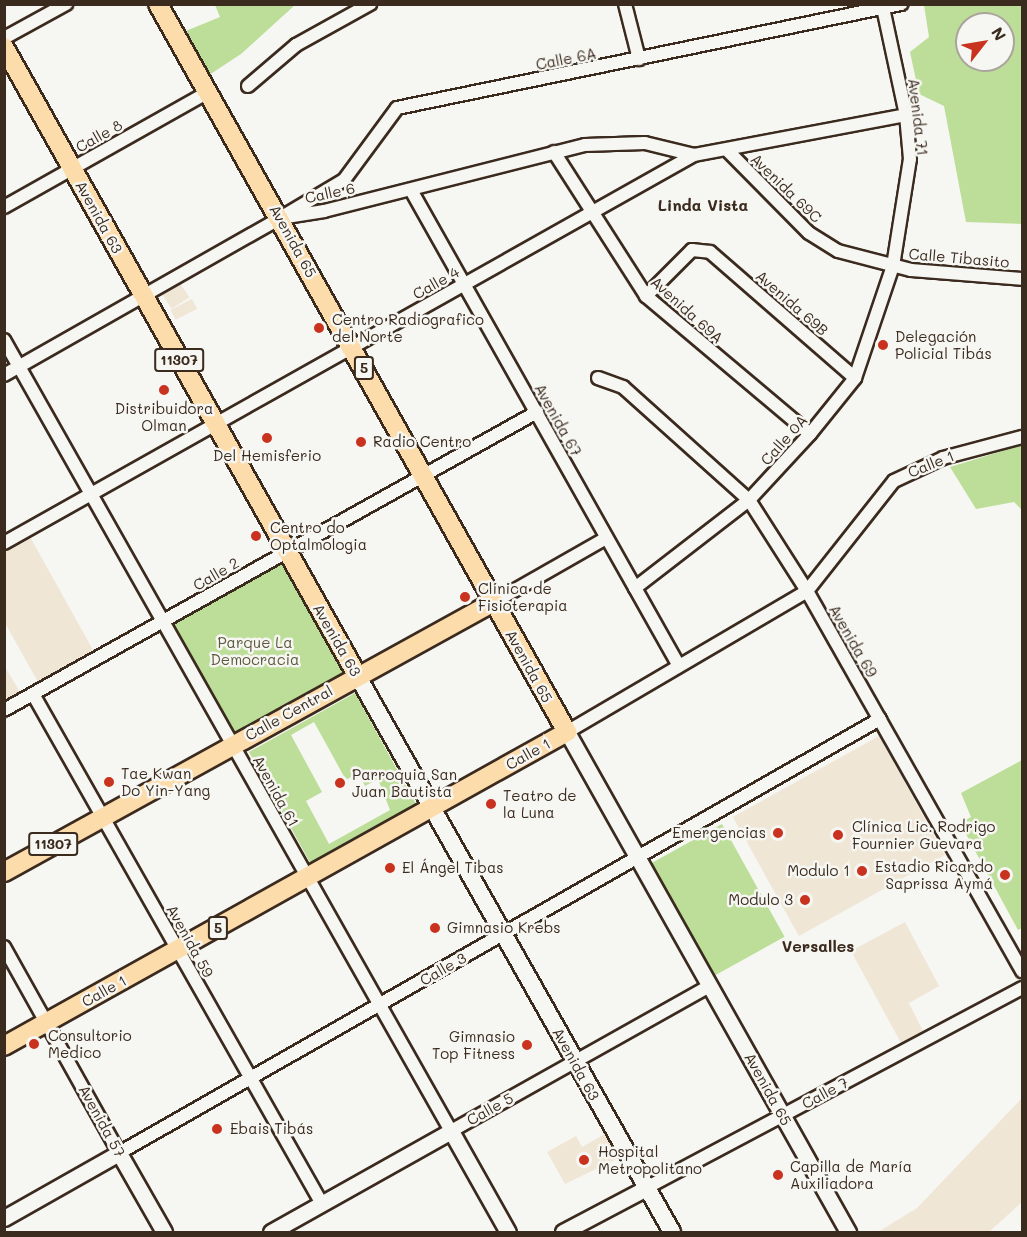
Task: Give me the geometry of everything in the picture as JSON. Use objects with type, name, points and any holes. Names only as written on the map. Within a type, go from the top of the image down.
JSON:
[{"type":"main road","name":"Avenida 65","points":[[158,4],[567,732]]},
{"type":"main road","name":"Avenida 63","points":[[4,47],[286,552],[672,1233]]},
{"type":"main road","name":"Calle Central","points":[[4,872],[357,675],[494,603]]},
{"type":"main road","name":"Calle 1","points":[[4,1046],[567,732]]},
{"type":"street","points":[[4,39],[66,4]]},
{"type":"street","points":[[248,86],[296,45],[370,4]]},
{"type":"street","points":[[625,4],[639,59]]},
{"type":"street","name":"Calle 6A","points":[[280,218],[344,180],[397,108],[901,4]]},
{"type":"street","name":"Avenida 71","points":[[883,8],[906,115],[910,159],[893,266]]},
{"type":"street","name":"Calle 8","points":[[4,207],[208,92]]},
{"type":"street","name":"Calle 4","points":[[4,543],[694,155],[728,151],[906,115]]},
{"type":"street","name":"Calle 6","points":[[4,375],[280,218],[324,212],[585,145],[645,143],[694,155]]},
{"type":"street","name":"Avenida 69C","points":[[728,151],[809,233],[838,251],[893,266]]},
{"type":"street","name":"Avenida 69A","points":[[554,152],[646,296],[810,434]]},
{"type":"street","name":"Avenida 67","points":[[411,190],[679,666]]},
{"type":"street","points":[[317,198],[324,212]]},
{"type":"street","name":"Avenida 69B","points":[[646,296],[692,250],[710,252],[855,378]]},
{"type":"street","name":"Calle Tibasito","points":[[893,266],[1023,279]]},
{"type":"street","name":"Calle 0A","points":[[635,588],[749,500],[810,434],[855,378],[893,266]]},
{"type":"street","name":"Avenida 61","points":[[4,340],[451,1131]]},
{"type":"street","name":"Avenida 69","points":[[598,378],[623,387],[749,500],[807,591],[1023,971]]},
{"type":"street","name":"Calle 2","points":[[4,710],[537,412]]},
{"type":"street","name":"Calle 1","points":[[567,732],[807,591],[894,481],[944,458],[1023,437]]},
{"type":"street","name":"Calle Central","points":[[494,603],[606,538]]},
{"type":"street","name":"Avenida 59","points":[[33,694],[322,1204]]},
{"type":"street","name":"Calle 3","points":[[4,1218],[638,859],[880,719]]},
{"type":"street","name":"Avenida 65","points":[[567,732],[848,1233]]},
{"type":"street","name":"Avenida 57","points":[[4,947],[164,1233]]},
{"type":"street","name":"Calle 5","points":[[271,1233],[710,986]]},
{"type":"street","name":"Calle 7","points":[[563,1233],[1023,988]]},
{"type":"street","points":[[451,1131],[508,1233]]},
{"type":"shaded area","points":[[180,283],[189,297],[172,309],[162,294]]},
{"type":"shaded area","points":[[192,299],[197,309],[176,320],[171,310]]},
{"type":"shaded area","points":[[29,535],[93,650],[38,682],[5,623],[4,549]]},
{"type":"shaded area","points":[[4,665],[20,692],[5,700],[4,700]]},
{"type":"shaded area","name":"Clínica Lic. Rodrigo Fournier Guevara","points":[[879,736],[945,855],[799,936],[733,817]]},
{"type":"shaded area","points":[[905,922],[939,986],[909,1003],[923,1031],[901,1043],[851,951]]},
{"type":"shaded area","points":[[1022,1098],[1022,1202],[989,1232],[878,1232],[917,1208]]},
{"type":"shaded area","name":"Hospital Metropolitano","points":[[610,1131],[623,1156],[565,1184],[547,1152],[576,1136],[582,1147]]},
{"type":"green space","points":[[215,5],[295,5],[241,54],[206,77],[181,33],[220,17]]},
{"type":"green space","points":[[924,5],[1022,5],[1022,224],[966,222],[944,106],[919,94],[910,52],[929,37]]},
{"type":"green space","points":[[1022,445],[1022,510],[1014,502],[976,509],[950,467]]},
{"type":"green space","name":"Parque La Democracia","points":[[286,557],[350,672],[229,739],[165,624]]},
{"type":"green space","points":[[355,693],[417,806],[312,866],[249,752]],"holes":[[[314,722],[346,780],[358,773],[365,786],[378,779],[390,810],[329,844],[306,801],[322,792],[291,735]]]},
{"type":"green space","name":"Estadio Ricardo Saprissa Aymá","points":[[1022,760],[1022,928],[1018,930],[960,823],[971,817],[961,793]]},
{"type":"green space","points":[[722,824],[785,937],[710,978],[648,865]]},
{"type":"place","name":"Centro Radiografico del Norte","points":[[319,328]]},
{"type":"place","name":"Delegación Policial Tibás","points":[[883,345]]},
{"type":"place","name":"Distribuidora Olman","points":[[164,390]]},
{"type":"place","name":"Del Hemisferio","points":[[267,438]]},
{"type":"place","name":"Radio Centro","points":[[361,442]]},
{"type":"place","name":"Centro do Optalmologia","points":[[256,536]]},
{"type":"place","name":"Clínica de Fisioterapia","points":[[465,597]]},
{"type":"place","name":"Tae Kwan Do Yin-Yang","points":[[109,782]]},
{"type":"place","name":"Parroquia San Juan Bautista","points":[[340,783]]},
{"type":"place","name":"Teatro de la Luna","points":[[491,804]]},
{"type":"place","name":"Emergencias","points":[[778,833]]},
{"type":"place","name":"Clínica Lic. Rodrigo Fournier Guevara","points":[[838,835]]},
{"type":"place","name":"El Ángel Tibas","points":[[390,868]]},
{"type":"place","name":"Modulo 1","points":[[862,871]]},
{"type":"place","name":"Estadio Ricardo Saprissa Aymá","points":[[1005,875]]},
{"type":"place","name":"Modulo 3","points":[[805,900]]},
{"type":"place","name":"Gimnasio Krebs","points":[[435,928]]},
{"type":"place","name":"Consultorio Medico","points":[[34,1044]]},
{"type":"place","name":"Gimnasio Top Fitness","points":[[527,1045]]},
{"type":"place","name":"Ebais Tibás","points":[[217,1129]]},
{"type":"place","name":"Hospital Metropolitano","points":[[584,1160]]},
{"type":"place","name":"Capilla de María Auxiliadora","points":[[778,1175]]},
{"type":"district","name":"Linda Vista","points":[[703,205]]},
{"type":"district","name":"Versalles","points":[[818,946]]}]
